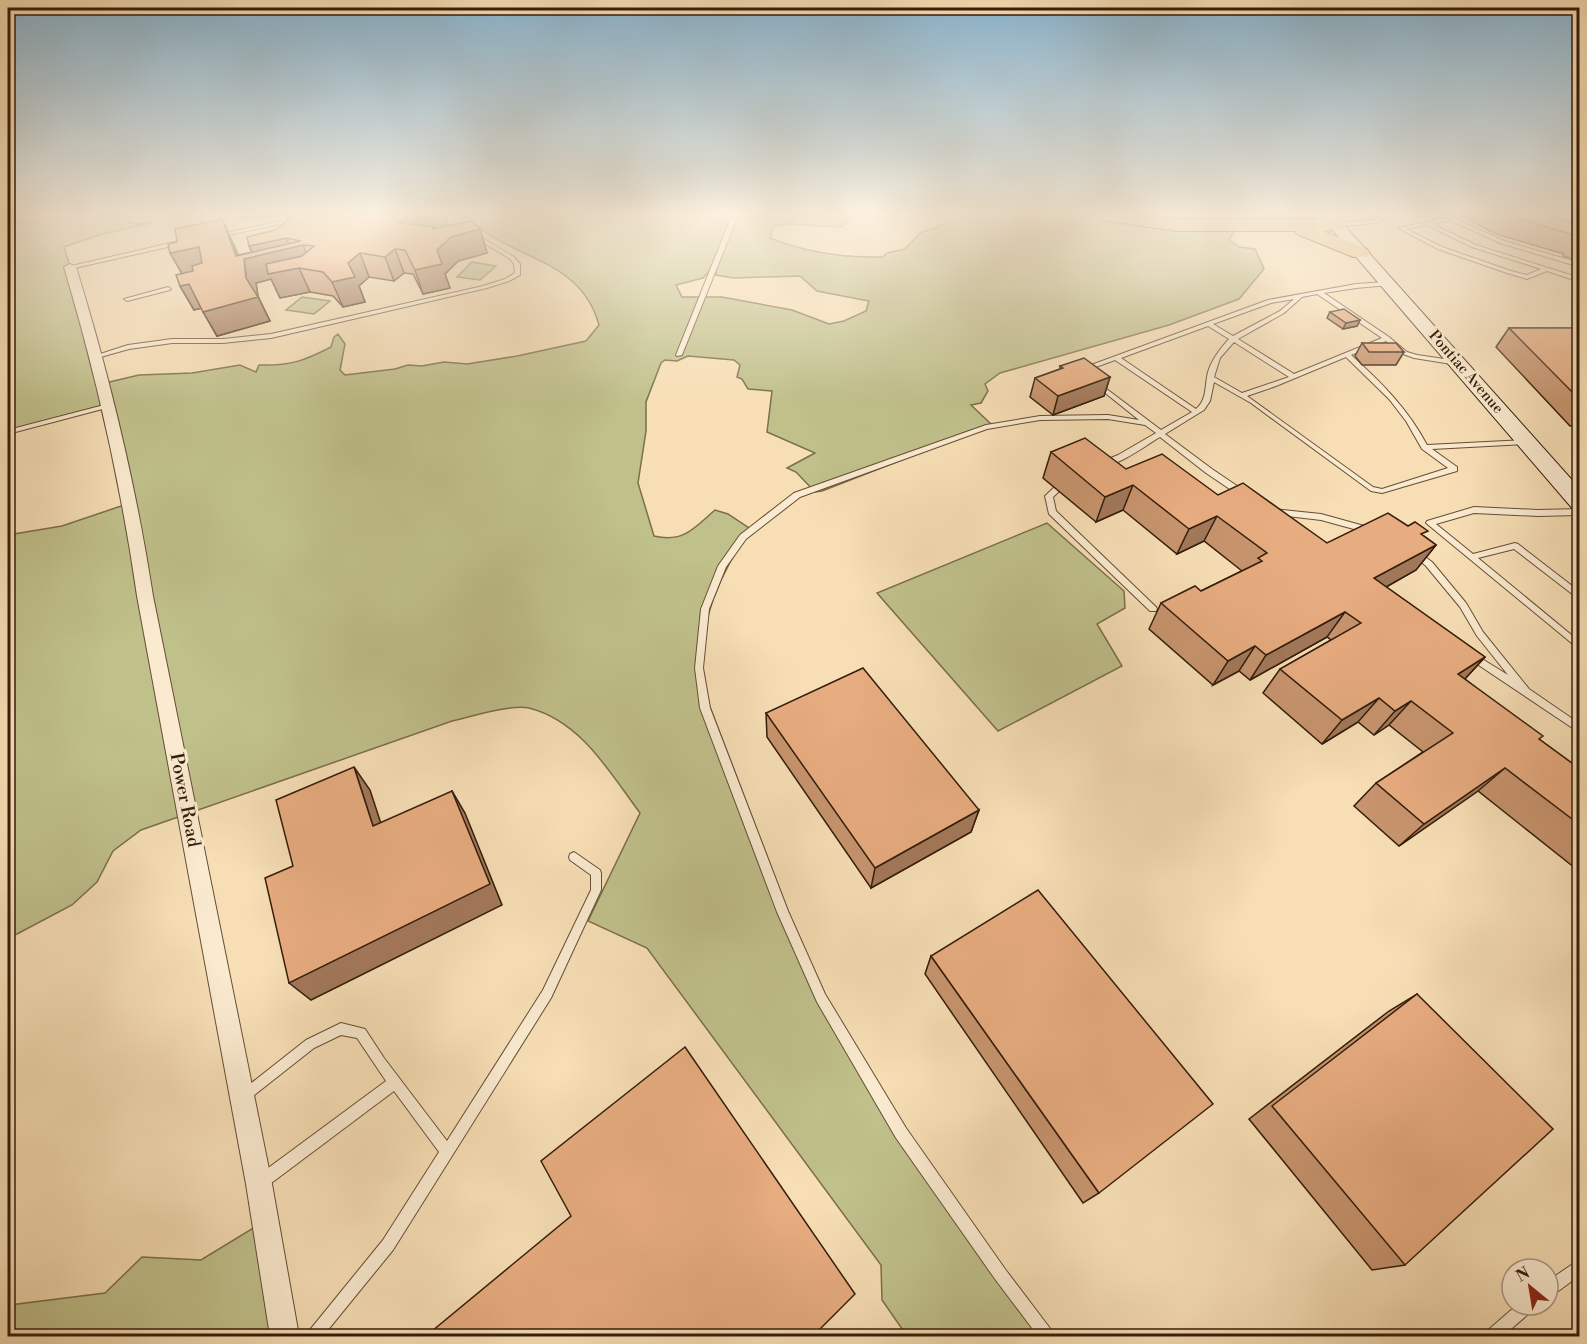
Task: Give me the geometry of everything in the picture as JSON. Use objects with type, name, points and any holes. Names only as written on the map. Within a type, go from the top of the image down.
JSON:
[{"type":"main road","name":"Pontiac Avenue","points":[[1382,278],[1580,503]]},
{"type":"street","name":"Power Road","points":[[73,278],[97,356],[138,548],[145,596],[243,1097],[285,1336]]},
{"type":"lane","points":[[97,356],[128,347],[172,341],[223,341],[272,336],[485,287],[511,278]]},
{"type":"lane","points":[[679,355],[710,278]]},
{"type":"lane","points":[[1250,500],[1080,371],[1270,301],[1387,284]]},
{"type":"lane","points":[[127,299],[168,289]]},
{"type":"lane","points":[[1319,293],[1387,338],[1405,354],[1458,363]]},
{"type":"lane","points":[[1095,469],[1121,458],[1197,413],[1208,399],[1211,367],[1233,339],[1241,332],[1290,309],[1299,297]]},
{"type":"lane","points":[[1209,324],[1294,377]]},
{"type":"lane","points":[[1242,394],[1294,377],[1387,338]]},
{"type":"lane","points":[[1210,377],[1242,394],[1371,489],[1382,491],[1454,470],[1425,447],[1411,421],[1371,376],[1348,356]]},
{"type":"lane","points":[[1118,358],[1197,413]]},
{"type":"lane","points":[[8,432],[108,406]]},
{"type":"lane","points":[[1047,1336],[920,1161],[821,998],[783,912],[713,732],[700,685],[700,657],[705,609],[722,566],[743,537],[797,495],[986,427],[1052,418],[1108,417],[1148,423]]},
{"type":"lane","points":[[1425,447],[1527,441]]},
{"type":"lane","points":[[1070,480],[1049,496],[1052,513],[1153,609]]},
{"type":"lane","points":[[1580,512],[1474,510],[1430,523],[1580,647]]},
{"type":"lane","points":[[1280,524],[1265,511],[1347,523],[1378,534]]},
{"type":"lane","points":[[1404,546],[1429,564],[1463,605],[1480,634],[1526,692]]},
{"type":"lane","points":[[1472,557],[1515,546],[1580,597]]},
{"type":"lane","points":[[1464,652],[1580,729]]},
{"type":"lane","points":[[314,1336],[388,1245],[547,994],[596,890],[596,873],[574,857]]},
{"type":"lane","points":[[243,1097],[310,1044],[341,1029],[361,1033],[447,1152]]},
{"type":"lane","points":[[259,1184],[395,1082]]},
{"type":"lane","points":[[1560,1281],[1580,1266]]},
{"type":"lane","points":[[1492,1336],[1513,1317]]},
{"type":"green space","points":[[8,278],[73,278],[105,383],[139,375],[192,373],[240,365],[256,372],[259,365],[280,365],[305,359],[321,352],[331,347],[334,337],[338,334],[345,344],[340,370],[345,375],[395,369],[408,365],[422,366],[444,362],[467,364],[586,341],[599,325],[590,302],[566,278],[703,278],[676,285],[682,297],[722,297],[792,310],[829,324],[844,321],[866,311],[869,301],[817,291],[802,278],[1257,278],[1239,299],[1169,325],[1000,373],[985,384],[988,391],[981,403],[971,405],[991,424],[989,426],[822,491],[815,492],[796,472],[787,468],[815,453],[767,432],[772,391],[748,389],[742,379],[737,377],[740,365],[734,360],[688,356],[677,361],[665,360],[661,363],[646,402],[646,431],[638,483],[654,536],[664,538],[681,536],[715,510],[728,514],[752,530],[730,563],[713,600],[703,638],[699,678],[822,1000],[915,1152],[1006,1278],[1053,1336],[907,1336],[882,1300],[881,1265],[647,948],[588,921],[640,813],[593,750],[579,736],[564,724],[529,708],[512,708],[452,721],[141,830],[113,851],[97,882],[72,905],[17,934],[8,936],[8,535],[62,526],[127,504],[105,406],[8,431]]},
{"type":"green space","points":[[463,278],[483,278],[480,280]]},
{"type":"green space","points":[[302,297],[330,301],[314,314],[286,310]]},
{"type":"green space","points":[[1047,523],[1124,591],[1125,608],[1097,624],[1122,666],[998,731],[877,593]]},
{"type":"green space","points":[[268,1219],[285,1336],[16,1336],[10,1305],[105,1293],[142,1257],[201,1260]]},
{"type":"building","points":[[177,278],[246,278],[258,297],[203,312],[189,284],[180,286]]},
{"type":"building","points":[[328,278],[352,278],[332,282]]},
{"type":"building","points":[[1344,309],[1360,320],[1346,323],[1330,312]]},
{"type":"building","points":[[1509,328],[1580,328],[1580,400]]},
{"type":"building","points":[[1362,343],[1396,343],[1404,352],[1369,352]]},
{"type":"building","points":[[1084,358],[1110,377],[1058,396],[1035,378],[1063,368],[1060,366]]},
{"type":"building","points":[[1085,438],[1126,469],[1162,454],[1218,495],[1243,483],[1327,543],[1388,513],[1408,526],[1415,522],[1428,531],[1421,534],[1436,545],[1374,578],[1485,657],[1458,674],[1543,736],[1539,739],[1580,769],[1580,825],[1505,768],[1424,824],[1376,783],[1453,733],[1411,701],[1395,711],[1379,698],[1342,720],[1280,669],[1361,623],[1345,612],[1266,655],[1255,646],[1228,661],[1161,603],[1195,586],[1201,591],[1262,561],[1258,558],[1267,553],[1217,516],[1189,529],[1133,485],[1105,497],[1051,452]]},
{"type":"building","points":[[863,668],[979,810],[875,868],[766,713]]},
{"type":"building","points":[[354,767],[373,826],[452,791],[490,884],[289,983],[265,878],[293,866],[276,800]]},
{"type":"building","points":[[1038,890],[1213,1104],[1099,1193],[931,956]]},
{"type":"building","points":[[1417,994],[1553,1129],[1405,1265],[1272,1106]]},
{"type":"building","points":[[685,1047],[855,1294],[813,1336],[426,1336],[571,1216],[541,1161]]}]
